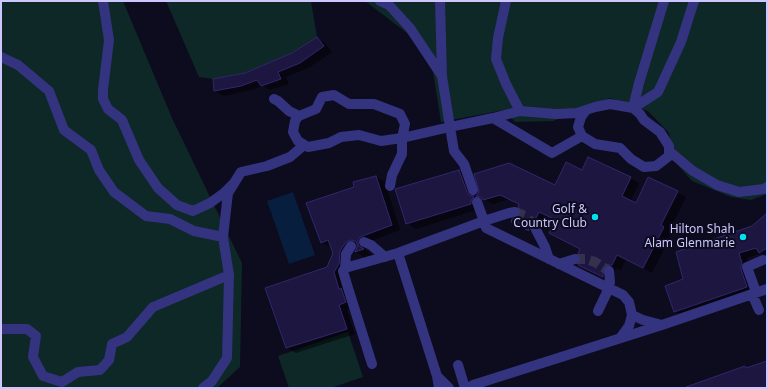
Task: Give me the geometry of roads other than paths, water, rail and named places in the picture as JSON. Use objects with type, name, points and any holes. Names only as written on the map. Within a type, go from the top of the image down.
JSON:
[{"type":"street","points":[[103,1],[109,40],[102,90],[103,99],[108,109],[122,120],[139,160],[158,188],[177,205],[193,211],[210,203],[235,182]]},
{"type":"street","points":[[380,1],[389,5],[410,28],[442,76]]},
{"type":"street","points":[[440,1],[442,76],[454,152],[464,164],[473,190]]},
{"type":"street","points":[[506,1],[498,38],[496,59],[506,84],[520,111]]},
{"type":"street","points":[[632,108],[664,1]]},
{"type":"street","points":[[632,108],[658,92],[681,42],[694,1]]},
{"type":"street","points":[[1,57],[18,65],[49,91],[64,130],[91,150],[99,170],[114,192],[146,216],[170,220],[194,231],[223,237]]},
{"type":"street","points":[[390,186],[392,175],[402,154],[402,138],[405,124],[400,114],[374,104],[349,104],[334,95],[322,97],[316,109],[299,116],[294,121],[293,132],[298,141],[308,147],[329,143],[341,137],[359,135],[381,141],[402,138],[520,111],[556,114],[566,113],[577,113],[610,104],[632,108],[640,114],[644,120],[660,132],[669,146],[669,156],[656,166],[644,167],[631,159],[620,148],[596,144],[580,132],[566,113]]},
{"type":"street","points":[[274,99],[289,111],[299,116]]},
{"type":"street","points":[[580,132],[581,117],[586,110]]},
{"type":"street","points":[[493,118],[552,152],[580,132]]},
{"type":"street","points":[[203,388],[212,381],[227,358],[230,275],[223,237],[228,193],[241,172],[267,166],[290,157],[304,145]]},
{"type":"street","points":[[669,151],[693,171],[718,185],[739,192],[764,189],[767,187]]},
{"type":"street","points":[[477,202],[486,228],[623,295],[630,305],[632,315],[629,326],[621,337]]},
{"type":"street","points":[[345,268],[398,253],[484,221],[515,212]]},
{"type":"street","points":[[533,224],[543,242],[549,259]]},
{"type":"street","points":[[364,242],[371,245],[385,257]]},
{"type":"street","points":[[352,246],[346,254],[344,271],[372,364]]},
{"type":"street","points":[[398,253],[440,388]]},
{"type":"street","points":[[559,264],[575,259]]},
{"type":"street","points":[[759,310],[747,267],[763,260]]},
{"type":"street","points":[[598,311],[609,288],[609,271]]},
{"type":"street","points":[[1,329],[27,329],[36,336],[33,357],[43,376],[62,382],[78,372],[100,370],[109,360],[112,344],[127,337],[153,307],[230,275]]},
{"type":"street","points":[[468,388],[767,288]]},
{"type":"street","points":[[632,315],[643,320],[662,324]]},
{"type":"street","points":[[458,365],[465,388]]},
{"type":"street","points":[[437,376],[450,388]]},
{"type":"water","points":[[293,192],[315,255],[289,264],[267,201]]},
{"type":"tunnel","points":[[515,212],[525,216],[533,224]]},
{"type":"tunnel","points":[[575,259],[586,259],[595,262],[609,271]]},
{"type":"place","name":"Golf & Country Club","points":[[595,217]]},
{"type":"place","name":"Hilton Shah Alam Glenmarie","points":[[743,237]]}]
